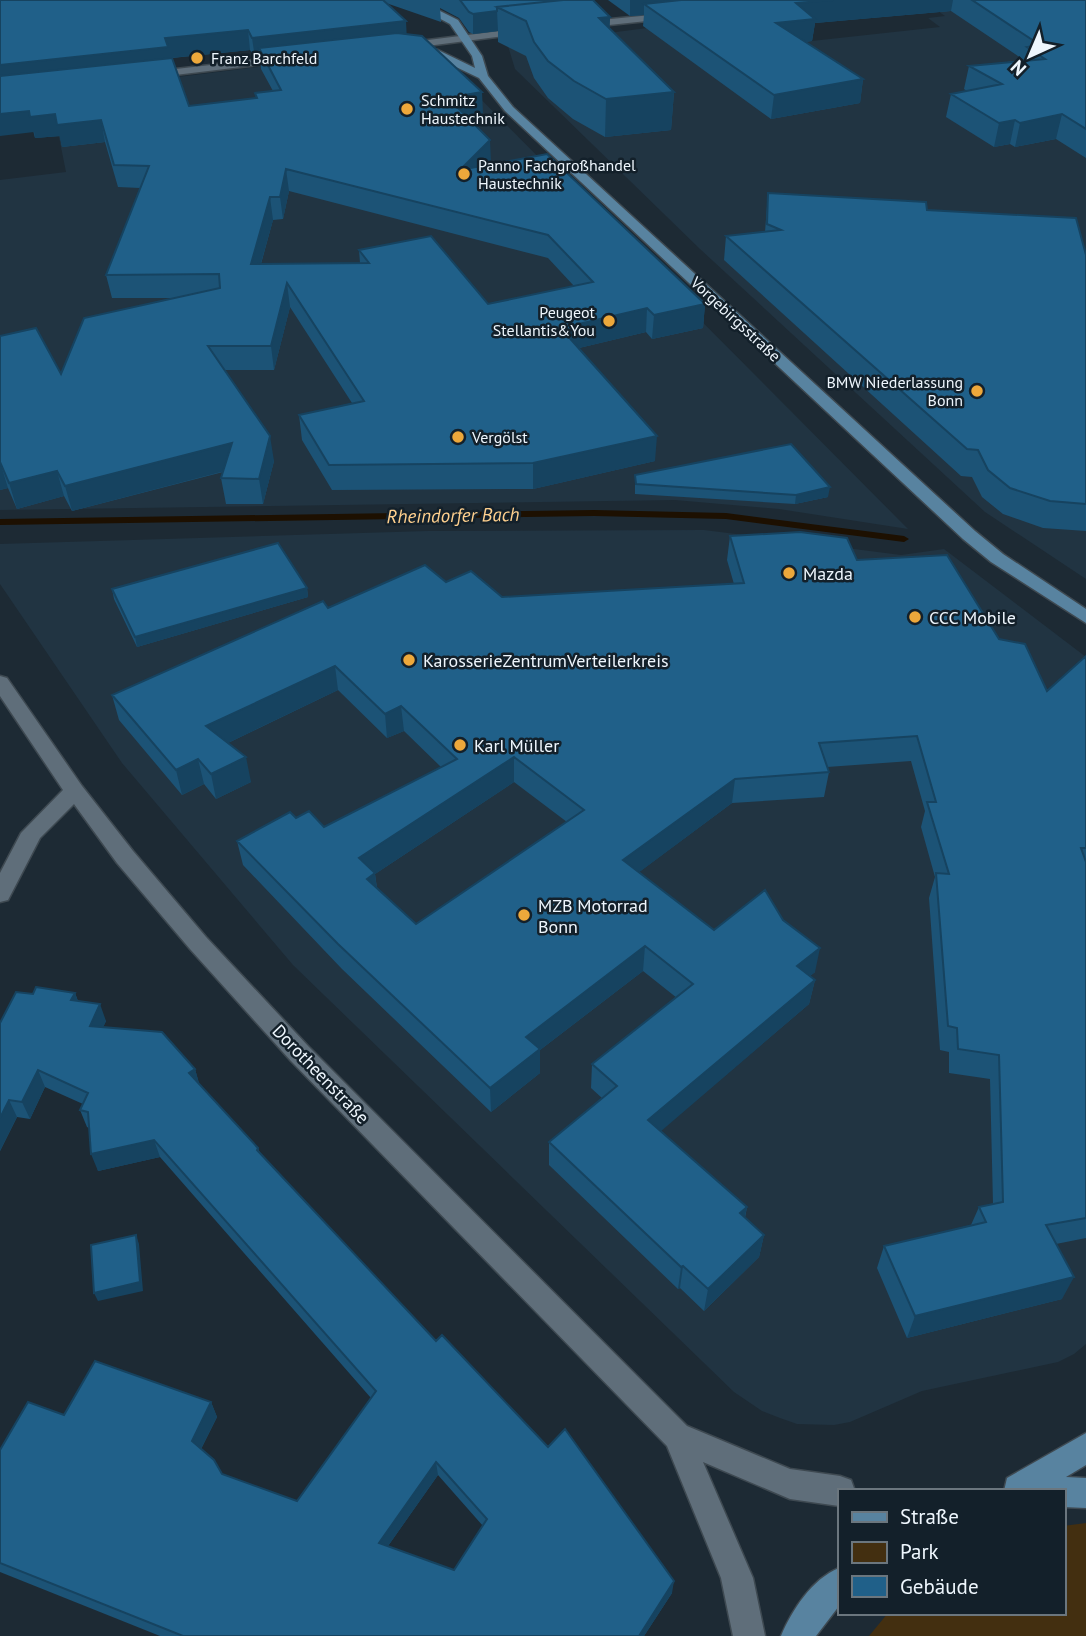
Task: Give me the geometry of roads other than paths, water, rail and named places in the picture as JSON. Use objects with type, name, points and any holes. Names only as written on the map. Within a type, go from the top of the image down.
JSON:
[{"type":"street","name":"Vorgebirgsstraße","points":[[410,0],[454,22],[477,56],[483,76],[509,109],[969,535],[997,558],[1086,617]]},
{"type":"street","points":[[575,26],[681,15]]},
{"type":"street","points":[[483,76],[435,52],[391,47],[534,30]]},
{"type":"street","points":[[139,76],[296,58]]},
{"type":"street","name":"Dorotheenstraße","points":[[0,682],[75,792],[160,900],[300,1054],[677,1436],[737,1578],[749,1636]]},
{"type":"street","points":[[0,894],[32,833],[75,792]]},
{"type":"street","name":"Dorotheenstraße","points":[[677,1436],[790,1484],[838,1491]]},
{"type":"street","points":[[1019,1489],[1086,1448]]},
{"type":"street","points":[[1065,1492],[1086,1493]]},
{"type":"street","points":[[797,1636],[820,1603],[838,1585]]},
{"type":"waterway","name":"Rheindorfer Bach","points":[[0,522],[594,513],[726,516],[904,539]]},
{"type":"place","name":"Franz Barchfeld","points":[[197,58]]},
{"type":"place","name":"Schmitz Haustechnik","points":[[407,109]]},
{"type":"place","name":"Panno Fachgroßhandel Haustechnik","points":[[464,174]]},
{"type":"place","name":"Peugeot Stellantis&You","points":[[609,321]]},
{"type":"place","name":"BMW Niederlassung Bonn","points":[[977,391]]},
{"type":"place","name":"Vergölst","points":[[458,437]]},
{"type":"place","name":"Mazda","points":[[789,573]]},
{"type":"place","name":"CCC Mobile","points":[[915,617]]},
{"type":"place","name":"KarosserieZentrumVerteilerkreis","points":[[409,660]]},
{"type":"place","name":"Karl Müller","points":[[460,745]]},
{"type":"place","name":"MZB Motorrad Bonn","points":[[524,915]]}]
